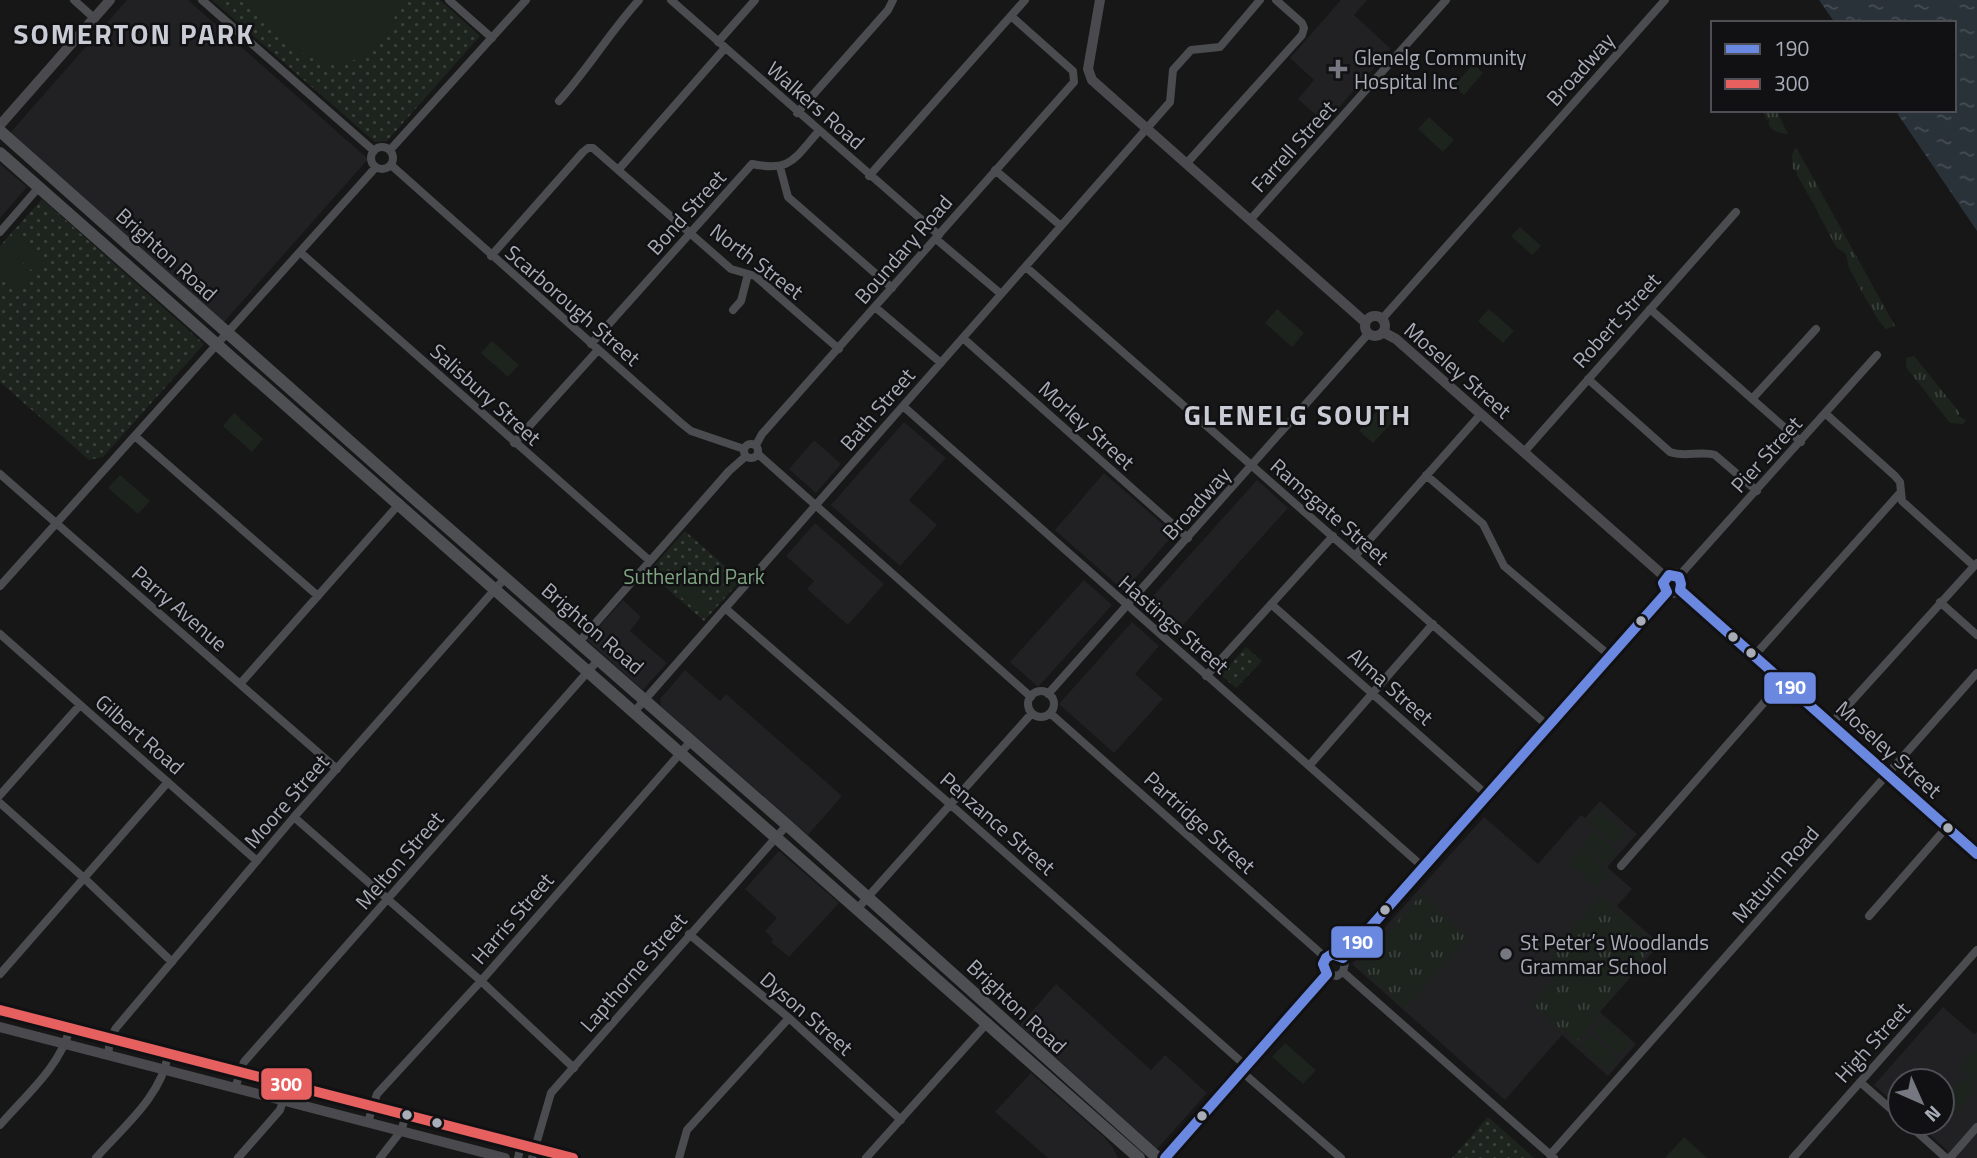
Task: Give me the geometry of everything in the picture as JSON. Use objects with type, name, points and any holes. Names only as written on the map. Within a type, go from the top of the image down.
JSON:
[{"type":"main road","name":"Brighton Road","points":[[0,131],[937,958],[992,1018],[1139,1158]]},
{"type":"main road","name":"Brighton Road","points":[[0,153],[858,908],[1158,1158]]},
{"type":"main road","points":[[1122,1143],[1127,1158]]},
{"type":"street","points":[[74,0],[94,18]]},
{"type":"street","points":[[0,125],[110,0]]},
{"type":"street","points":[[202,0],[374,151]]},
{"type":"street","points":[[449,0],[492,38]]},
{"type":"street","points":[[390,150],[526,0]]},
{"type":"street","points":[[559,101],[585,71],[617,24],[639,0]]},
{"type":"street","name":"Walkers Road","points":[[671,0],[1002,294]]},
{"type":"street","points":[[619,169],[755,0]]},
{"type":"street","points":[[797,113],[888,10],[893,0]]},
{"type":"street","points":[[869,176],[1025,0]]},
{"type":"street","points":[[1100,0],[1089,76],[1366,328],[1377,336],[1383,332],[1385,324],[1382,319],[1373,316],[1366,328]]},
{"type":"street","name":"Bath Street","points":[[634,712],[1170,102],[1173,70],[1191,50],[1220,47],[1260,0]]},
{"type":"street","points":[[1186,164],[1302,35],[1302,23],[1276,0]]},
{"type":"street","name":"Farrell Street","points":[[1250,220],[1446,0]]},
{"type":"street","name":"Broadway","points":[[1382,319],[1665,0]]},
{"type":"street","name":"Boundary Road","points":[[757,450],[762,434],[1074,82],[1073,71],[1011,16]]},
{"type":"street","points":[[818,132],[795,158],[779,167],[788,197],[892,289]]},
{"type":"street","points":[[384,147],[390,150],[394,159],[391,165],[385,169],[376,167],[371,158],[374,151],[384,147]]},
{"type":"street","name":"North Street","points":[[491,256],[583,152],[591,148],[619,169],[731,269],[755,276],[839,349]]},
{"type":"street","name":"Bond Street","points":[[514,443],[752,164],[779,167]]},
{"type":"street","name":"Scarborough Street","points":[[391,165],[691,431],[731,445],[745,453]]},
{"type":"street","points":[[0,586],[376,167]]},
{"type":"street","points":[[995,170],[1061,226]]},
{"type":"street","points":[[0,232],[39,187]]},
{"type":"street","name":"Robert Street","points":[[1524,452],[1736,212]]},
{"type":"street","name":"Salisbury Street","points":[[300,252],[650,561]]},
{"type":"street","name":"Ramsgate Street","points":[[1026,267],[1548,726]]},
{"type":"street","points":[[733,310],[741,301],[748,274]]},
{"type":"street","points":[[875,307],[941,363]]},
{"type":"street","points":[[1650,309],[1801,442]]},
{"type":"street","name":"Broadway","points":[[1048,694],[1252,466],[1366,328]]},
{"type":"street","points":[[1752,399],[1816,329]]},
{"type":"street","name":"Moseley Street","points":[[1383,332],[1396,339],[1665,577]]},
{"type":"street","name":"Morley Street","points":[[963,338],[1188,538]]},
{"type":"street","name":"Pier Street","points":[[1679,576],[1877,355]]},
{"type":"street","points":[[1588,379],[1670,452],[1716,455],[1757,491]]},
{"type":"street","name":"Hastings Street","points":[[903,406],[1423,867]]},
{"type":"street","points":[[1355,556],[1481,414]]},
{"type":"street","points":[[1826,414],[1895,476],[1900,482],[1902,501],[1976,565],[1831,724]]},
{"type":"street","points":[[135,436],[318,596]]},
{"type":"street","points":[[579,642],[745,453],[749,444],[1031,697]]},
{"type":"street","points":[[729,471],[733,454],[731,445]]},
{"type":"street","name":"Parry Avenue","points":[[0,474],[337,769]]},
{"type":"street","points":[[1426,475],[1483,524],[1504,566],[1610,656]]},
{"type":"street","points":[[240,684],[408,493]]},
{"type":"street","points":[[1754,656],[1900,494]]},
{"type":"street","points":[[1206,676],[1333,536]]},
{"type":"street","points":[[1670,574],[1679,576],[1683,581],[1681,590],[1676,593],[1667,592],[1663,583],[1665,577],[1670,574]]},
{"type":"street","name":"Moore Street","points":[[108,1055],[110,1040],[116,1028],[294,817],[505,578]]},
{"type":"street","name":"Moseley Street","points":[[1681,590],[1977,853]]},
{"type":"street","points":[[1343,958],[1667,592]]},
{"type":"street","points":[[1940,602],[1977,635]]},
{"type":"street","name":"Alma Street","points":[[1271,604],[1487,794]]},
{"type":"street","name":"Penzance Street","points":[[725,608],[951,805],[1341,1158]]},
{"type":"street","points":[[1309,766],[1433,624]]},
{"type":"street","name":"Gilbert Road","points":[[0,634],[257,861]]},
{"type":"street","name":"Melton Street","points":[[235,1088],[244,1062],[599,659]]},
{"type":"street","name":"Maturin Road","points":[[1552,1156],[1977,673]]},
{"type":"street","points":[[1620,866],[1783,681]]},
{"type":"street","points":[[1041,691],[1048,694],[1054,705],[1050,713],[1043,717],[1032,713],[1028,705],[1031,697],[1041,691]]},
{"type":"street","points":[[0,794],[80,705]]},
{"type":"street","points":[[858,908],[1032,713]]},
{"type":"street","name":"Partridge Street","points":[[1050,713],[1326,958]]},
{"type":"street","name":"Harris Street","points":[[368,1122],[377,1094],[481,981],[691,741]]},
{"type":"street","points":[[0,974],[168,782]]},
{"type":"street","points":[[0,803],[172,962]]},
{"type":"street","points":[[294,817],[481,981],[574,1068]]},
{"type":"street","name":"Lapthorne Street","points":[[533,1153],[551,1093],[787,825]]},
{"type":"street","points":[[1869,916],[1947,827]]},
{"type":"street","name":"Dyson Street","points":[[689,934],[789,1018],[901,1119]]},
{"type":"street","name":"High Street","points":[[1793,1158],[1977,950]]},
{"type":"street","points":[[1327,974],[1323,964],[1326,958],[1336,954],[1343,958],[1345,963],[1343,972]]},
{"type":"street","points":[[1327,974],[1334,976],[1343,972]]},
{"type":"street","points":[[1343,972],[1552,1156]]},
{"type":"street","points":[[1165,1158],[1327,974]]},
{"type":"street","points":[[0,1010],[521,1145],[533,1153],[573,1158]]},
{"type":"street","points":[[678,1158],[687,1130],[789,1018]]},
{"type":"street","points":[[866,1158],[992,1018]]},
{"type":"street","points":[[0,1027],[165,1072],[505,1158]]},
{"type":"street","points":[[0,1125],[57,1059],[66,1045],[71,1028]]},
{"type":"street","points":[[96,1158],[159,1086],[168,1055]]},
{"type":"street","points":[[1860,1082],[1886,1105]]},
{"type":"street","points":[[238,1158],[280,1110],[288,1086]]},
{"type":"street","points":[[380,1158],[401,1131],[405,1115]]},
{"type":"street","points":[[1923,1137],[1948,1158],[1977,1127]]},
{"type":"street","points":[[518,1158],[521,1145]]},
{"type":"shaded area","points":[[127,0],[188,0],[368,159],[224,322],[10,133]]},
{"type":"shaded area","name":"Glenelg Community Hospital Inc","points":[[1341,0],[1367,0],[1354,15],[1391,49],[1325,123],[1298,99],[1314,80],[1290,58]]},
{"type":"shaded area","points":[[0,164],[27,187],[0,218]]},
{"type":"shaded area","points":[[904,422],[946,458],[909,500],[937,525],[900,566],[831,505]]},
{"type":"shaded area","points":[[814,440],[841,464],[816,493],[789,469]]},
{"type":"shaded area","points":[[1104,473],[1174,534],[1124,591],[1055,530]]},
{"type":"shaded area","points":[[1257,480],[1288,508],[1175,634],[1144,606]]},
{"type":"shaded area","points":[[815,523],[884,584],[848,625],[807,589],[814,581],[786,556]]},
{"type":"shaded area","points":[[1084,580],[1112,605],[1038,687],[1010,662]]},
{"type":"shaded area","points":[[623,600],[641,617],[630,631],[667,663],[643,690],[587,640]]},
{"type":"shaded area","points":[[1132,622],[1159,646],[1135,674],[1163,699],[1114,753],[1059,704]]},
{"type":"shaded area","points":[[685,670],[720,701],[726,694],[842,796],[808,835],[661,706],[660,699]]},
{"type":"shaded area","name":"St Peter’s Woodlands Grammar School","points":[[1600,801],[1637,834],[1607,867],[1632,889],[1617,906],[1660,944],[1600,1012],[1636,1044],[1608,1076],[1562,1035],[1505,1100],[1352,964],[1484,817],[1538,864],[1581,815],[1585,818]]},
{"type":"shaded area","points":[[779,851],[839,903],[789,957],[771,942],[773,939],[765,931],[777,918],[745,889]]},
{"type":"shaded area","points":[[1056,984],[1151,1070],[1165,1055],[1207,1093],[1157,1149],[1020,1025]]},
{"type":"shaded area","points":[[1943,1007],[1974,1034],[1977,1032],[1977,1158],[1943,1158],[1948,1151],[1932,1137],[1956,1137],[1956,1067],[1890,1067]]},
{"type":"shaded area","points":[[1886,1071],[1886,1096],[1874,1085]]},
{"type":"shaded area","points":[[1031,1073],[1103,1136],[1118,1158],[1048,1158],[995,1112]]},
{"type":"green space","points":[[212,0],[440,0],[480,36],[387,141],[375,142]]},
{"type":"green space","points":[[242,0],[399,2],[387,33],[377,46],[352,61],[337,63],[320,60],[295,48]]},
{"type":"green space","points":[[1473,64],[1483,73],[1464,95],[1454,86]]},
{"type":"green space","points":[[1763,112],[1777,112],[1788,134],[1771,128],[1769,119],[1767,120]]},
{"type":"green space","points":[[1429,117],[1454,140],[1443,152],[1418,129]]},
{"type":"green space","points":[[1795,148],[1895,326],[1886,329],[1879,321],[1849,268],[1846,254],[1836,247],[1815,204],[1793,169],[1792,155]]},
{"type":"green space","points":[[42,199],[204,344],[103,457],[89,460],[0,382],[0,246]]},
{"type":"green space","points":[[1520,227],[1541,246],[1532,255],[1511,236]]},
{"type":"green space","points":[[18,235],[45,259],[34,272],[6,248]]},
{"type":"green space","points":[[3,251],[31,275],[19,288],[0,271],[0,255]]},
{"type":"green space","points":[[1277,309],[1304,333],[1292,347],[1265,323]]},
{"type":"green space","points":[[1489,309],[1514,331],[1503,343],[1478,321]]},
{"type":"green space","points":[[492,341],[519,365],[508,377],[481,353]]},
{"type":"green space","points":[[1914,356],[1960,413],[1958,416],[1966,420],[1963,424],[1950,423],[1906,367],[1906,358]]},
{"type":"green space","points":[[1382,405],[1396,418],[1373,443],[1359,431]]},
{"type":"green space","points":[[234,413],[263,439],[252,452],[223,426]]},
{"type":"green space","points":[[120,475],[150,501],[138,514],[108,488]]},
{"type":"green space","name":"Sutherland Park","points":[[685,531],[741,580],[704,621],[648,572]]},
{"type":"green space","points":[[690,588],[712,606],[703,616],[682,598]]},
{"type":"green space","points":[[1246,647],[1262,661],[1236,688],[1221,675]]},
{"type":"green space","points":[[1600,810],[1625,833],[1615,845],[1590,822]]},
{"type":"green space","points":[[1594,831],[1617,851],[1605,864],[1583,845]]},
{"type":"green space","points":[[1583,847],[1609,874],[1596,887],[1568,863]]},
{"type":"green space","points":[[1422,894],[1467,938],[1405,1008],[1358,966]]},
{"type":"green space","points":[[1600,896],[1654,944],[1598,1013],[1601,1016],[1576,1043],[1532,1004],[1553,980],[1549,975],[1559,964],[1550,955]]},
{"type":"green space","points":[[1605,1019],[1631,1043],[1620,1055],[1593,1031]]},
{"type":"green space","points":[[1591,1034],[1618,1058],[1607,1070],[1580,1047]]},
{"type":"green space","points":[[1285,1043],[1316,1070],[1303,1084],[1272,1057]]},
{"type":"green space","points":[[1977,1048],[1977,1079],[1975,1082],[1959,1068]]},
{"type":"green space","points":[[1963,1077],[1976,1088],[1956,1112],[1956,1085]]},
{"type":"green space","points":[[1488,1117],[1534,1158],[1452,1158]]},
{"type":"green space","points":[[1684,1137],[1707,1158],[1665,1158]]},
{"type":"water","points":[[1819,0],[1977,0],[1977,231],[1896,112],[1956,112],[1956,21],[1834,21]]},
{"type":"transit line","name":"190","points":[[1165,1158],[1327,974],[1323,964],[1326,958],[1332,954],[1343,958],[1667,592],[1663,583],[1669,575],[1679,577],[1680,590],[1977,854]]},
{"type":"transit line","name":"300","points":[[0,1010],[573,1158]]},
{"type":"place","name":"Glenelg Community Hospital Inc","points":[[1338,69]]},
{"type":"place","name":"St Peter’s Woodlands Grammar School","points":[[1506,954]]},
{"type":"district","name":"SOMERTON PARK","points":[[134,33]]},
{"type":"district","name":"GLENELG SOUTH","points":[[1298,414]]}]
